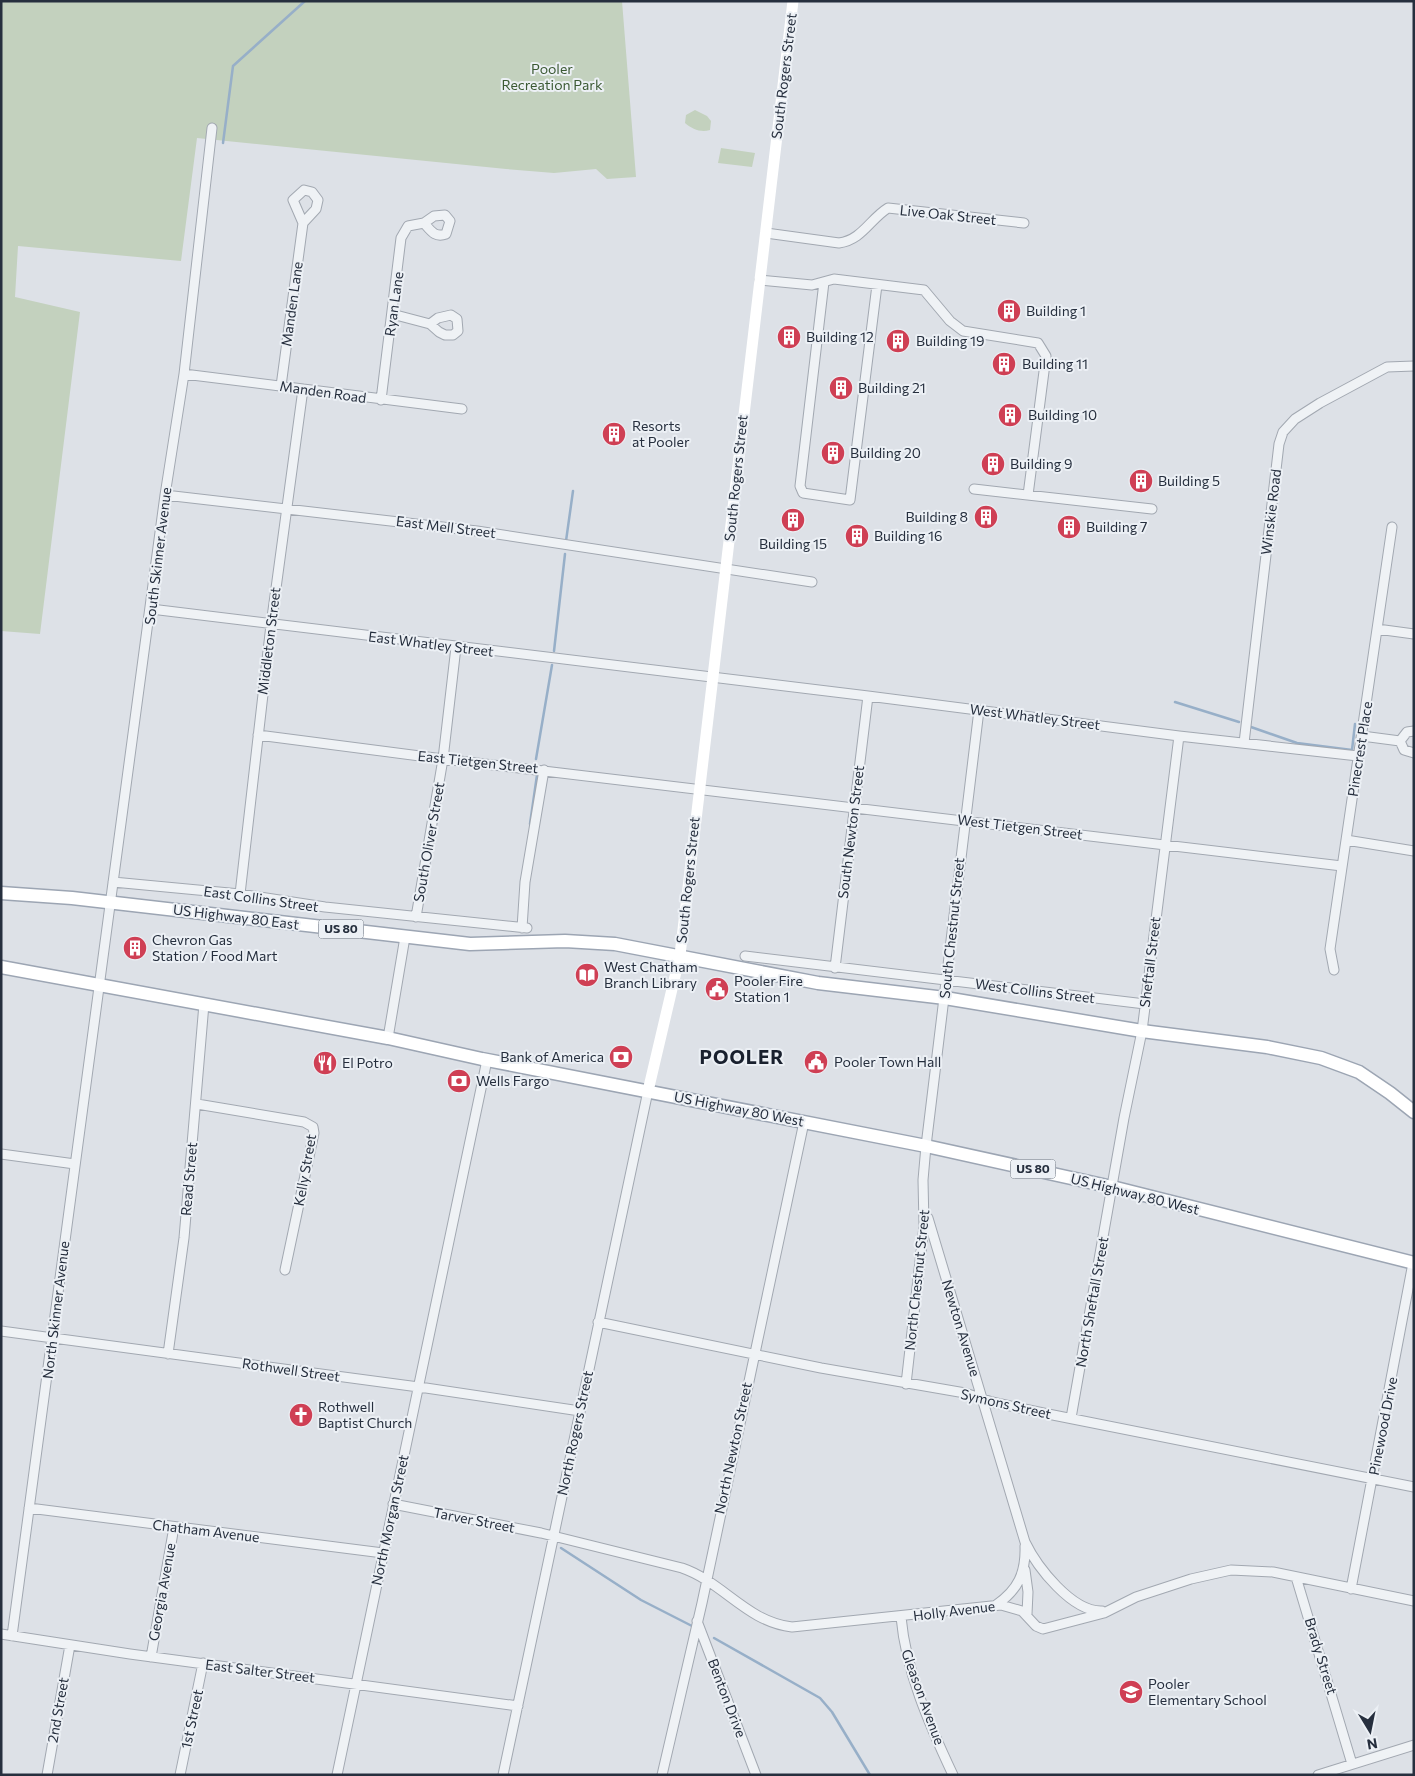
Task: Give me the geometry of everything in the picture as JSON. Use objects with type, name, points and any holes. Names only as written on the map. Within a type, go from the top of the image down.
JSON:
[{"type":"main road","name":"US Highway 80 East","points":[[1,894],[110,903],[470,944],[565,941],[615,944],[680,955]]},
{"type":"main road","name":"US 80","points":[[680,955],[762,974],[945,998],[1142,1031],[1267,1047],[1322,1058],[1359,1072],[1414,1112]]},
{"type":"main road","name":"US 80","points":[[1,967],[388,1038],[487,1060],[648,1091]]},
{"type":"main road","name":"US Highway 80 West","points":[[648,1091],[926,1146],[1112,1187],[1413,1263]]},
{"type":"street","name":"South Rogers Street","points":[[648,1091],[680,955],[793,1]]},
{"type":"street","name":"South Skinner Avenue","points":[[100,984],[165,494],[184,374],[212,128]]},
{"type":"street","name":"Live Oak Street","points":[[766,233],[839,243],[850,242],[859,236],[880,213],[888,208],[1024,223]]},
{"type":"street","name":"Manden Lane","points":[[281,386],[303,223]]},
{"type":"street","name":"Ryan Lane","points":[[381,400],[401,238],[408,226],[424,223]]},
{"type":"street","points":[[760,280],[789,284],[812,284],[834,279],[924,290],[950,321],[963,331],[1038,343],[1046,356],[1028,495]]},
{"type":"street","points":[[824,282],[800,486],[803,493],[850,500],[878,285]]},
{"type":"street","points":[[392,314],[430,324]]},
{"type":"street","name":"Winskie Road","points":[[1244,742],[1277,461],[1283,432],[1301,415],[1386,367],[1414,366]]},
{"type":"street","name":"Manden Road","points":[[184,374],[462,409]]},
{"type":"street","name":"Middleton Street","points":[[240,894],[271,625],[303,389]]},
{"type":"street","points":[[974,488],[1152,509]]},
{"type":"street","name":"East Mell Street","points":[[165,494],[484,532],[812,582]]},
{"type":"street","name":"Pinecrest Place","points":[[1334,970],[1330,949],[1392,527]]},
{"type":"street","name":"East Whatley Street","points":[[151,609],[712,678]]},
{"type":"street","points":[[1377,629],[1414,634]]},
{"type":"street","name":"South Oliver Street","points":[[416,917],[443,759],[456,647]]},
{"type":"street","name":"West Whatley Street","points":[[712,678],[1179,736],[1358,756]]},
{"type":"street","name":"South Newton Street","points":[[835,968],[868,696]]},
{"type":"street","name":"South Chestnut Street","points":[[926,1146],[948,980],[953,909],[979,710]]},
{"type":"street","points":[[1400,740],[1406,732],[1414,731]]},
{"type":"street","name":"East Tietgen Street","points":[[258,735],[443,759],[699,788]]},
{"type":"street","name":"Sheftall Street","points":[[1112,1187],[1142,1031],[1179,736]]},
{"type":"street","points":[[1362,736],[1400,740]]},
{"type":"street","points":[[1400,740],[1404,750],[1414,753]]},
{"type":"street","name":"East Collins Street","points":[[113,882],[240,894],[325,907],[524,928],[525,882],[544,770]]},
{"type":"street","name":"West Tietgen Street","points":[[699,788],[1342,866]]},
{"type":"street","points":[[1346,840],[1414,851]]},
{"type":"street","points":[[388,1038],[405,937]]},
{"type":"street","name":"West Collins Street","points":[[745,956],[1145,1004]]},
{"type":"street","name":"North Skinner Avenue","points":[[12,1636],[100,984]]},
{"type":"street","name":"Read Street","points":[[168,1354],[184,1238],[197,1104],[204,1004]]},
{"type":"street","name":"North Morgan Street","points":[[337,1775],[487,1060]]},
{"type":"street","name":"North Rogers Street","points":[[503,1775],[648,1091]]},
{"type":"street","name":"Kelly Street","points":[[197,1104],[304,1122],[312,1127],[314,1133],[285,1270]]},
{"type":"street","name":"North Newton Street","points":[[662,1775],[804,1122]]},
{"type":"street","name":"North Chestnut Street","points":[[906,1384],[924,1226],[926,1146]]},
{"type":"street","points":[[1,1154],[75,1164]]},
{"type":"street","name":"North Sheftall Street","points":[[1071,1418],[1112,1187]]},
{"type":"street","name":"Newton Avenue","points":[[924,1200],[1025,1542],[1043,1571],[1078,1605],[1100,1611],[1119,1606]]},
{"type":"street","name":"Pinewood Drive","points":[[1352,1589],[1413,1263]]},
{"type":"street","name":"Symons Street","points":[[598,1322],[906,1384],[965,1393],[1071,1418],[1414,1487]]},
{"type":"street","name":"Rothwell Street","points":[[1,1331],[418,1387],[580,1411]]},
{"type":"street","name":"Tarver Street","points":[[393,1504],[554,1536]]},
{"type":"street","name":"Chatham Avenue","points":[[29,1508],[383,1553]]},
{"type":"street","name":"Georgia Avenue","points":[[151,1657],[174,1527]]},
{"type":"street","name":"Holly Avenue","points":[[554,1536],[678,1567],[706,1579],[747,1610],[763,1619],[781,1625],[805,1627],[996,1605],[1014,1607],[1027,1614],[1036,1626],[1043,1628],[1098,1615],[1158,1590],[1224,1571],[1258,1570],[1414,1601]]},
{"type":"street","name":"Newton Avenue","points":[[1025,1542],[1024,1567],[1028,1592],[1027,1614]]},
{"type":"street","name":"Newton Avenue","points":[[996,1605],[1015,1589],[1024,1567]]},
{"type":"street","name":"Brady Street","points":[[1296,1577],[1352,1764]]},
{"type":"street","name":"Gleason Avenue","points":[[901,1617],[908,1665],[953,1775]]},
{"type":"street","name":"Benton Drive","points":[[697,1621],[756,1775]]},
{"type":"street","name":"East Salter Street","points":[[1,1634],[151,1657],[518,1706]]},
{"type":"street","name":"2nd Street","points":[[47,1775],[70,1645]]},
{"type":"street","name":"1st Street","points":[[180,1775],[203,1663]]},
{"type":"street","points":[[1318,1775],[1414,1745]]},
{"type":"green space","name":"Pooler Recreation Park","points":[[1,1],[622,1],[636,177],[607,179],[596,169],[554,173],[197,138],[181,261],[18,246],[15,297],[80,312],[40,634],[1,631]]},
{"type":"green space","points":[[695,110],[707,116],[711,121],[710,130],[697,130],[685,123],[686,115]]},
{"type":"green space","points":[[721,148],[755,153],[752,167],[718,163]]},
{"type":"waterway","points":[[223,143],[233,66],[305,1]]},
{"type":"waterway","points":[[566,541],[573,491]]},
{"type":"waterway","points":[[554,651],[565,554]]},
{"type":"waterway","points":[[536,759],[552,665]]},
{"type":"waterway","points":[[1175,702],[1239,722]]},
{"type":"waterway","points":[[1251,727],[1297,743],[1352,750],[1355,724]]},
{"type":"waterway","points":[[530,824],[537,775]]},
{"type":"waterway","points":[[561,1548],[641,1600],[692,1626]]},
{"type":"waterway","points":[[714,1638],[820,1698],[832,1712],[870,1775]]},
{"type":"place","name":"Building 1","points":[[1009,311]]},
{"type":"place","name":"Building 12","points":[[789,337]]},
{"type":"place","name":"Building 19","points":[[898,341]]},
{"type":"place","name":"Building 11","points":[[1004,364]]},
{"type":"place","name":"Building 21","points":[[841,388]]},
{"type":"place","name":"Building 10","points":[[1010,415]]},
{"type":"place","name":"Resorts at Pooler","points":[[614,434]]},
{"type":"place","name":"Building 20","points":[[833,453]]},
{"type":"place","name":"Building 9","points":[[993,464]]},
{"type":"place","name":"Building 5","points":[[1141,481]]},
{"type":"place","name":"Building 8","points":[[986,517]]},
{"type":"place","name":"Building 15","points":[[793,520]]},
{"type":"place","name":"Building 7","points":[[1069,527]]},
{"type":"place","name":"Building 16","points":[[857,536]]},
{"type":"place","name":"Chevron Gas Station / Food Mart","points":[[135,948]]},
{"type":"place","name":"West Chatham Branch Library","points":[[587,975]]},
{"type":"place","name":"Pooler Fire Station 1","points":[[717,989]]},
{"type":"place","name":"Bank of America","points":[[621,1057]]},
{"type":"place","name":"Pooler Town Hall","points":[[816,1062]]},
{"type":"place","name":"El Potro","points":[[325,1063]]},
{"type":"place","name":"Wells Fargo","points":[[459,1081]]},
{"type":"place","name":"Rothwell Baptist Church","points":[[301,1415]]},
{"type":"place","name":"Pooler Elementary School","points":[[1131,1692]]},
{"type":"district","name":"POOLER","points":[[742,1057]]}]
